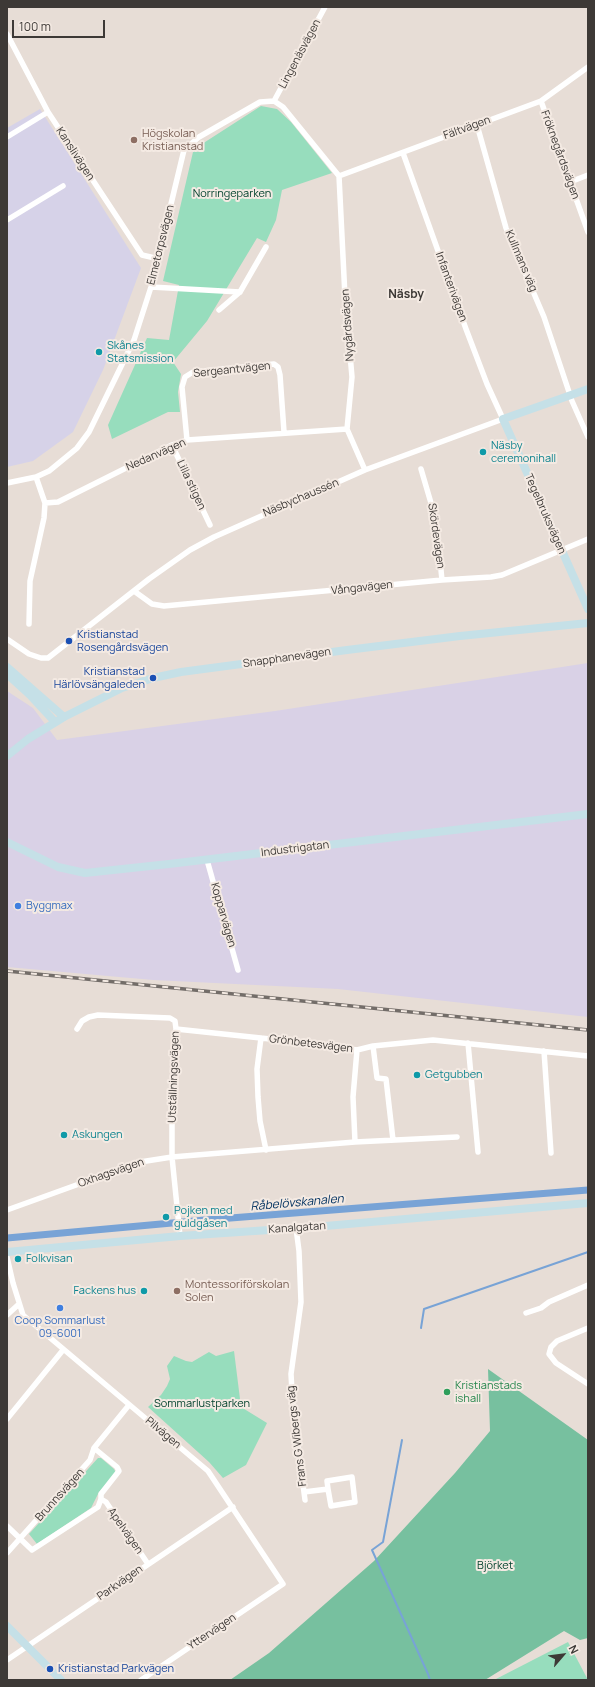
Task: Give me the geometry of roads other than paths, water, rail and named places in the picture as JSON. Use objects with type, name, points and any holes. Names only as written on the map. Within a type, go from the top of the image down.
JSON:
[{"type":"street","name":"Lingenäsvägen","points":[[274,101],[325,7]]},
{"type":"street","name":"Kanslivägen","points":[[7,34],[48,112],[142,255],[159,259]]},
{"type":"street","name":"Fältvägen","points":[[339,176],[541,101],[588,67]]},
{"type":"street","points":[[274,101],[283,107],[339,176]]},
{"type":"street","name":"Elmetorpsvägen","points":[[7,483],[36,477],[49,471],[77,448],[89,432],[134,340],[159,259],[184,150],[199,137],[260,102],[274,101]]},
{"type":"street","name":"Fröknegårdsvägen","points":[[541,101],[588,232]]},
{"type":"street","points":[[7,137],[48,112]]},
{"type":"street","name":"Kullmans väg","points":[[477,125],[506,228],[544,317],[570,395],[588,437]]},
{"type":"street","name":"Infanterivägen","points":[[404,153],[486,384],[503,419]]},
{"type":"street","points":[[570,182],[588,175]]},
{"type":"street","name":"Nygårdsvägen","points":[[339,176],[345,297],[352,377],[347,429],[365,470]]},
{"type":"street","points":[[7,220],[63,186]]},
{"type":"street","points":[[219,310],[240,292],[266,247]]},
{"type":"street","points":[[151,287],[240,292]]},
{"type":"street","name":"Sergeantvägen","points":[[187,440],[182,387],[185,376],[193,372],[274,364],[278,367],[280,375],[284,432]]},
{"type":"street","name":"Näsbychaussén","points":[[7,639],[29,654],[41,658],[51,656],[134,591],[190,550],[214,537],[365,470],[588,389]]},
{"type":"street","name":"Tegelbruksvägen","points":[[503,419],[588,609]]},
{"type":"street","name":"Nedanvägen","points":[[45,503],[58,502],[172,445],[187,440],[284,432],[347,429]]},
{"type":"street","name":"Lilla stigen","points":[[172,445],[210,525]]},
{"type":"street","name":"Skördevägen","points":[[421,469],[436,520],[442,580]]},
{"type":"street","points":[[29,624],[30,581],[44,518],[45,503],[36,477]]},
{"type":"street","name":"Vångavägen","points":[[134,591],[152,604],[164,606],[442,580],[491,577],[502,575],[588,539]]},
{"type":"street","name":"Snapphanevägen","points":[[7,756],[28,739],[64,716],[122,688],[153,678],[181,672],[460,636],[588,623]]},
{"type":"street","points":[[7,667],[64,716]]},
{"type":"street","points":[[7,674],[36,701],[55,722]]},
{"type":"street","name":"Industrigatan","points":[[7,842],[58,867],[79,872],[207,860],[588,814]]},
{"type":"street","name":"Kopparvägen","points":[[207,860],[238,970]]},
{"type":"street","name":"Utställningsvägen","points":[[77,1030],[82,1021],[89,1017],[98,1015],[170,1018],[174,1021],[176,1029],[172,1091],[172,1157],[180,1236]]},
{"type":"street","name":"Grönbetesvägen","points":[[176,1029],[357,1050],[373,1046],[433,1040],[588,1056]]},
{"type":"street","points":[[261,1038],[257,1069],[258,1097],[260,1121],[266,1150]]},
{"type":"street","points":[[468,1043],[478,1152]]},
{"type":"street","points":[[373,1046],[377,1078],[386,1079],[393,1140]]},
{"type":"street","points":[[356,1142],[353,1097],[357,1050]]},
{"type":"street","points":[[544,1051],[551,1153]]},
{"type":"street","name":"Oxhagsvägen","points":[[7,1210],[140,1162],[172,1157],[356,1142],[457,1137]]},
{"type":"street","name":"Kanalgatan","points":[[7,1252],[180,1236],[296,1228],[588,1203]]},
{"type":"street","name":"Frans G Wibergs väg","points":[[296,1228],[299,1251],[301,1302],[291,1374],[292,1409],[305,1500]]},
{"type":"street","name":"Pilvägen","points":[[7,1257],[23,1315],[208,1471],[283,1584]]},
{"type":"street","points":[[526,1313],[541,1308],[549,1302],[588,1285]]},
{"type":"street","points":[[7,1315],[19,1304]]},
{"type":"street","points":[[588,1328],[557,1341],[551,1347],[549,1354],[556,1363],[588,1384]]},
{"type":"street","points":[[7,1419],[64,1350]]},
{"type":"street","name":"Brunnsvägen","points":[[7,1553],[90,1460],[94,1448],[129,1405]]},
{"type":"street","name":"Brunnsvägen","points":[[20,1539],[32,1550],[98,1507],[101,1494],[119,1471],[117,1467],[94,1448]]},
{"type":"street","points":[[352,1477],[355,1502],[331,1506],[328,1489],[327,1481],[352,1477]]},
{"type":"street","points":[[304,1492],[328,1489]]},
{"type":"street","name":"Apelvägen","points":[[101,1499],[106,1502],[148,1564]]},
{"type":"street","name":"Parkvägen","points":[[7,1660],[232,1507]]},
{"type":"street","points":[[7,1526],[20,1539]]},
{"type":"street","name":"Yttervägen","points":[[141,1680],[283,1584]]},
{"type":"street","points":[[7,1626],[61,1680]]},
{"type":"waterway","name":"Råbelövskanalen","points":[[7,1238],[205,1220],[588,1190]]},
{"type":"waterway","points":[[421,1328],[424,1309],[588,1252]]},
{"type":"waterway","points":[[402,1440],[383,1542],[372,1550],[430,1680]]},
{"type":"railway","points":[[7,971],[588,1030]]},
{"type":"place","name":"Högskolan Kristianstad","points":[[134,140]]},
{"type":"place","name":"Skånes Statsmission","points":[[99,352]]},
{"type":"place","name":"Näsby ceremonihall","points":[[483,452]]},
{"type":"place","name":"Kristianstad Rosengårdsvägen","points":[[69,641]]},
{"type":"place","name":"Kristianstad Härlövsängaleden","points":[[153,678]]},
{"type":"place","name":"Byggmax","points":[[18,906]]},
{"type":"place","name":"Getgubben","points":[[417,1075]]},
{"type":"place","name":"Askungen","points":[[64,1135]]},
{"type":"place","name":"Pojken med guldgåsen","points":[[166,1217]]},
{"type":"place","name":"Folkvisan","points":[[18,1259]]},
{"type":"place","name":"Fackens hus","points":[[144,1291]]},
{"type":"place","name":"Montessoriförskolan Solen","points":[[177,1291]]},
{"type":"place","name":"Coop Sommarlust 09-6001","points":[[60,1308]]},
{"type":"place","name":"Kristianstads ishall","points":[[447,1392]]},
{"type":"place","name":"Kristianstad Parkvägen","points":[[50,1669]]},
{"type":"district","name":"Näsby","points":[[406,295]]},
{"type":"park label","name":"Norringeparken","points":[[232,194]]},
{"type":"park label","name":"Sommarlustparken","points":[[202,1404]]},
{"type":"park label","name":"Björket","points":[[495,1566]]}]
